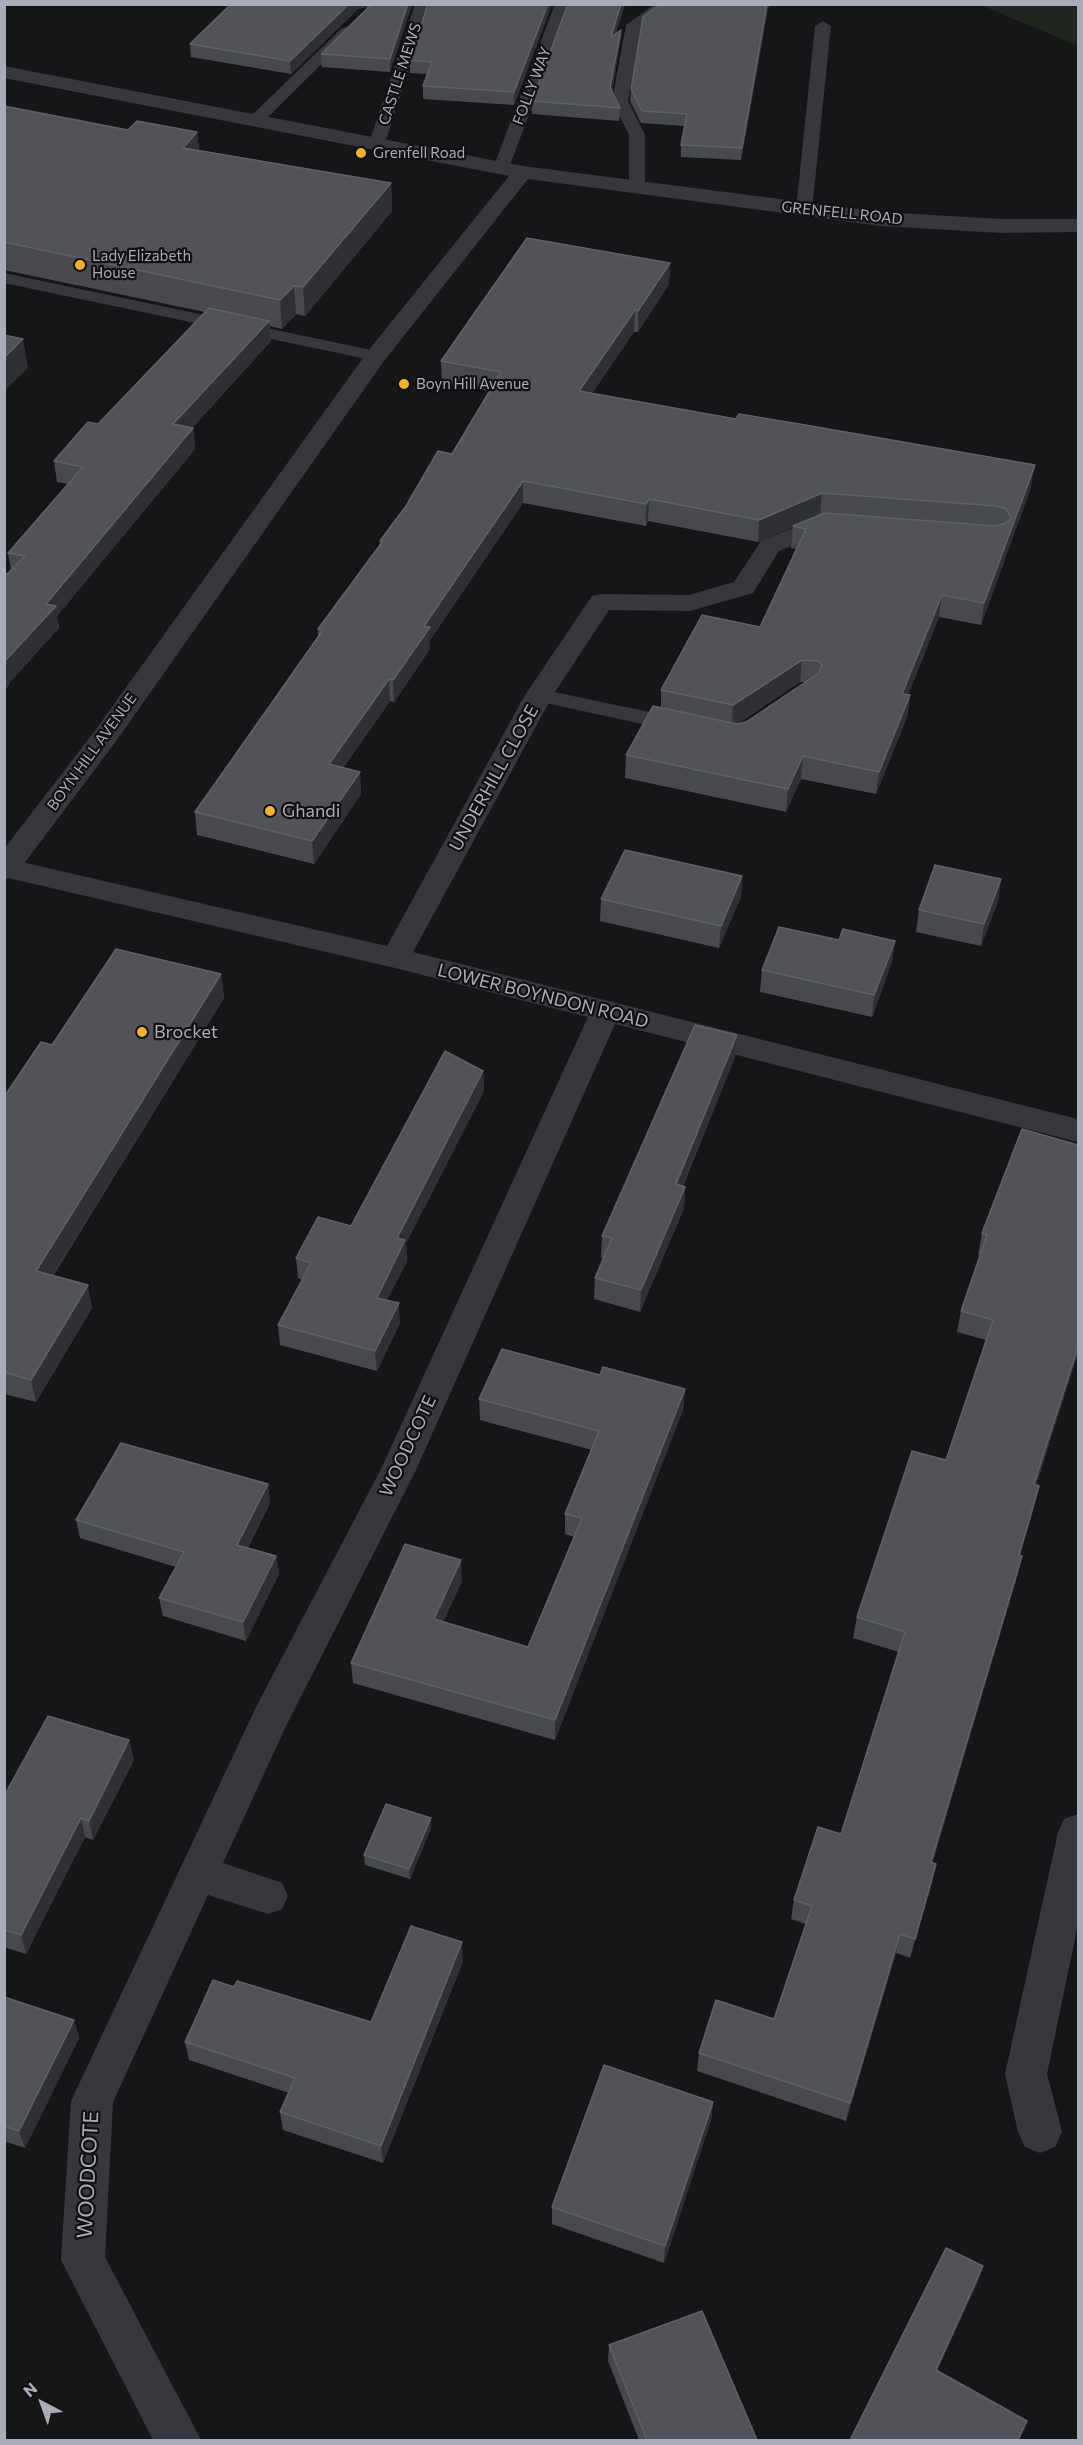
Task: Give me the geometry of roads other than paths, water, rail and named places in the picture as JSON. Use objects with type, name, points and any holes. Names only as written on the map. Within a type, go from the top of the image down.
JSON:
[{"type":"street","name":"GRENFELL ROAD","points":[[4,72],[512,170],[637,189],[881,219],[1001,226],[1078,226]]},
{"type":"street","name":"BOYN HILL AVENUE","points":[[5,868],[104,738],[376,356],[512,170]]},
{"type":"street","points":[[601,602],[690,603],[744,587],[770,546],[820,525],[855,528]]},
{"type":"street","name":"UNDERHILL CLOSE","points":[[395,958],[539,695],[601,602],[613,575]]},
{"type":"street","name":"LOWER BOYNDON ROAD","points":[[5,868],[395,958],[1078,1131]]},
{"type":"street","name":"WOODCOTE","points":[[178,2440],[83,2260],[92,2101],[270,1719],[398,1470],[605,1013]]},
{"type":"street","points":[[1040,2132],[1026,2074],[1078,1832]]},
{"type":"street","points":[[199,1874],[267,1896]]},
{"type":"lane","name":"CASTLE MEWS","points":[[377,143],[423,4]]},
{"type":"lane","name":"FOLLY WAY","points":[[512,170],[563,4]]},
{"type":"lane","points":[[637,189],[637,135],[620,101],[634,25],[659,8]]},
{"type":"lane","points":[[256,120],[356,22]]},
{"type":"lane","points":[[804,210],[823,26]]},
{"type":"lane","points":[[4,278],[376,356]]},
{"type":"lane","points":[[539,695],[700,730]]},
{"type":"place","name":"Grenfell Road","points":[[361,153]]},
{"type":"place","name":"Lady Elizabeth House","points":[[80,265]]},
{"type":"place","name":"Boyn Hill Avenue","points":[[404,384]]},
{"type":"place","name":"Ghandi","points":[[270,811]]},
{"type":"place","name":"Brocket","points":[[142,1032]]}]
